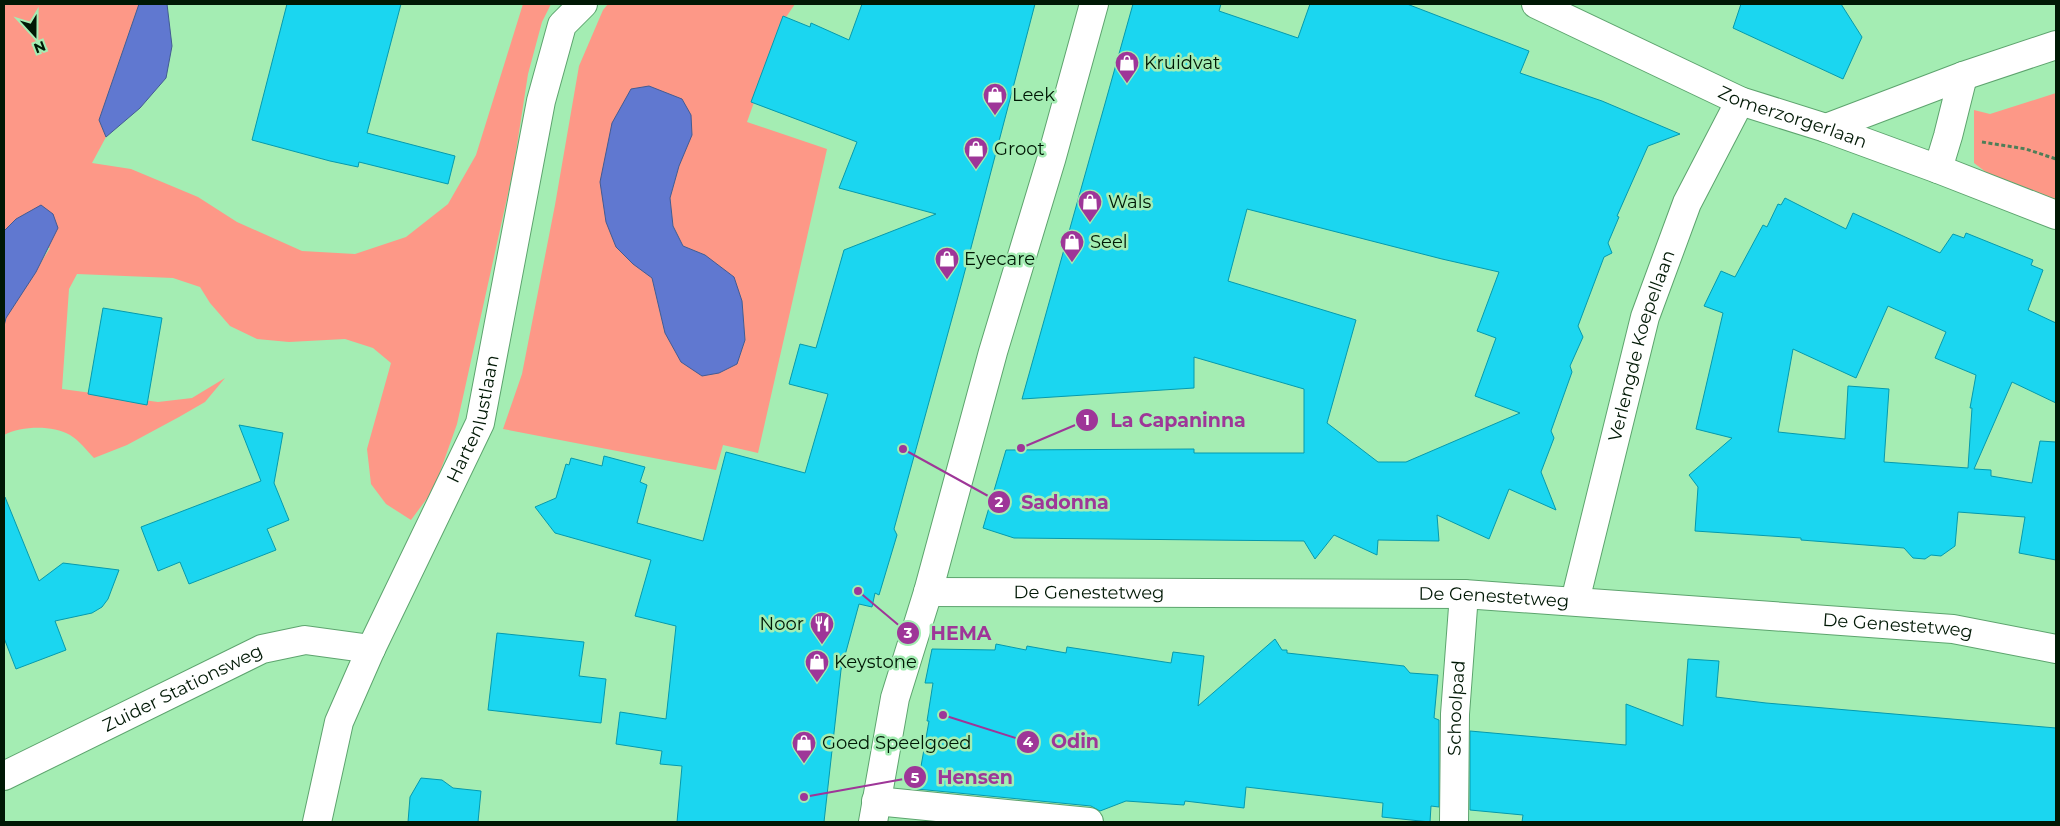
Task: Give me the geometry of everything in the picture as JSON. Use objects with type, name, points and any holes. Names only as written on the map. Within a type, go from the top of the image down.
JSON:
[{"type":"street","name":"Hartenlustlaan","points":[[317,822],[339,722],[371,649],[480,423],[541,101],[562,26],[583,4]]},
{"type":"street","points":[[1089,822],[875,811],[896,698],[928,592],[992,352],[1052,160],[1094,4]]},
{"type":"street","name":"Zomerzorgerlaan","points":[[1536,4],[1740,101],[1826,128],[2056,214]]},
{"type":"street","points":[[1826,128],[1963,76],[2056,45]]},
{"type":"street","points":[[1938,169],[1963,76]]},
{"type":"street","name":"Verlengde Koepellaan","points":[[1575,602],[1645,317],[1687,203],[1740,101]]},
{"type":"street","name":"De Genestetweg","points":[[928,592],[1464,594],[1953,629],[2056,649]]},
{"type":"street","name":"Schoolpad","points":[[1454,822],[1455,714],[1464,594]]},
{"type":"street","name":"Zuider Stationsweg","points":[[4,776],[262,649],[305,640],[371,649]]},
{"type":"path","points":[[1948,136],[2026,149],[2056,159]]},
{"type":"shaded area","points":[[4,4],[139,4],[99,120],[106,137],[92,163],[131,169],[198,197],[237,222],[302,251],[355,254],[406,237],[448,204],[476,155],[523,4],[551,4],[542,22],[528,74],[513,171],[457,424],[434,489],[411,520],[386,504],[371,484],[367,449],[391,363],[373,348],[345,339],[289,342],[257,339],[230,326],[210,303],[200,287],[173,278],[77,274],[69,289],[62,389],[158,402],[192,398],[225,378],[205,402],[127,445],[94,458],[73,437],[63,432],[46,428],[28,428],[4,435],[4,326],[6,318],[50,248],[4,231]]},
{"type":"shaded area","points":[[608,4],[795,4],[782,23],[747,122],[827,149],[758,453],[723,445],[716,470],[503,429],[522,374],[555,205],[579,66],[603,10]],"holes":[[[681,99],[679,166],[670,198],[673,226],[683,246],[705,255],[742,301],[745,340],[737,364],[665,333],[652,278]]]},
{"type":"shaded area","points":[[2056,93],[2056,200],[1991,176],[1974,163],[1974,110],[1990,114]]},
{"type":"water","points":[[139,4],[167,4],[172,46],[166,78],[140,108],[106,137],[99,120]]},
{"type":"water","points":[[649,86],[682,99],[691,115],[692,135],[679,166],[670,198],[673,226],[683,246],[705,255],[734,277],[742,301],[745,340],[737,364],[719,373],[702,376],[681,362],[665,333],[652,278],[633,264],[616,247],[606,222],[600,182],[612,123],[631,89]]},
{"type":"water","points":[[41,205],[53,214],[58,228],[36,272],[6,318],[4,326],[4,231],[16,219]]},
{"type":"building","points":[[287,4],[401,4],[367,133],[455,156],[448,184],[359,162],[358,167],[330,161],[252,140]]},
{"type":"building","points":[[862,4],[1035,4],[962,282],[894,529],[897,535],[879,595],[875,593],[872,607],[859,604],[841,670],[824,822],[677,822],[682,766],[660,764],[662,751],[616,744],[620,712],[666,719],[676,626],[635,616],[651,560],[555,533],[535,507],[556,498],[566,464],[569,465],[571,458],[602,466],[604,456],[645,467],[640,482],[647,485],[637,523],[703,541],[726,452],[805,473],[828,394],[789,384],[800,344],[816,348],[844,250],[936,214],[839,188],[857,142],[751,102],[783,16],[810,27],[811,23],[849,40]]},
{"type":"building","points":[[1133,4],[1221,4],[1219,11],[1298,38],[1310,4],[1407,4],[1529,51],[1520,73],[1602,101],[1680,134],[1648,146],[1617,216],[1619,217],[1608,243],[1612,253],[1604,257],[1578,326],[1583,337],[1570,366],[1572,372],[1551,431],[1554,438],[1541,472],[1556,510],[1509,489],[1489,539],[1437,515],[1439,541],[1378,540],[1377,555],[1334,535],[1315,559],[1304,541],[1014,538],[983,528],[1006,450],[1194,449],[1194,453],[1304,453],[1304,389],[1194,357],[1194,388],[1022,399]],"holes":[[[1247,209],[1499,272],[1477,331],[1496,338],[1475,396],[1520,413],[1406,462],[1378,462],[1327,423],[1356,320],[1228,281]]]},
{"type":"building","points":[[1741,4],[1841,4],[1862,37],[1843,79],[1733,28]]},
{"type":"building","points":[[1785,198],[1846,229],[1853,213],[1940,253],[1953,234],[1964,238],[1966,233],[2033,260],[2031,265],[2043,270],[2028,310],[2056,323],[2056,403],[2012,382],[1974,469],[1991,470],[1991,476],[2032,483],[2040,441],[2056,442],[2056,560],[2019,553],[2025,517],[1958,512],[1955,546],[1941,556],[1931,555],[1925,559],[1913,558],[1904,548],[1801,540],[1801,538],[1695,531],[1698,487],[1689,475],[1732,438],[1696,429],[1723,313],[1704,306],[1721,271],[1735,277],[1763,225],[1767,227],[1778,204],[1781,205]],"holes":[[[1888,306],[1946,332],[1935,358],[1976,375],[1970,408],[1972,408],[1968,468],[1884,462],[1889,389],[1848,386],[1845,439],[1778,432],[1793,349],[1856,378]]]},
{"type":"building","points":[[103,308],[162,318],[147,405],[88,394]]},
{"type":"building","points":[[239,425],[283,433],[274,483],[289,520],[267,529],[276,550],[189,584],[180,562],[158,571],[141,527],[261,481]]},
{"type":"building","points":[[4,497],[39,581],[63,563],[119,570],[108,599],[102,607],[92,613],[55,621],[66,650],[16,669],[4,638]]},
{"type":"building","points":[[497,633],[584,642],[579,676],[606,679],[601,723],[488,710]]},
{"type":"building","points":[[1275,639],[1282,650],[1287,650],[1287,653],[1404,666],[1410,673],[1438,675],[1434,718],[1439,720],[1439,807],[1431,806],[1430,822],[1382,817],[1383,803],[1246,787],[1244,808],[1185,801],[1184,805],[1126,801],[1100,811],[1091,806],[917,789],[929,721],[927,721],[933,683],[925,683],[932,649],[995,650],[996,644],[1026,650],[1027,646],[1066,653],[1067,647],[1171,663],[1173,652],[1204,656],[1198,706]]},
{"type":"building","points":[[1688,659],[1719,661],[1716,697],[2056,728],[2056,822],[1522,822],[1523,815],[1470,810],[1470,731],[1626,745],[1626,704],[1683,726]]},
{"type":"building","points":[[421,778],[442,780],[453,788],[481,791],[478,822],[408,822],[410,797]]},
{"type":"place","name":"Kruidvat","points":[[1127,84]]},
{"type":"place","name":"Leek","points":[[995,116]]},
{"type":"place","name":"Groot","points":[[976,170]]},
{"type":"place","name":"Wals","points":[[1090,223]]},
{"type":"place","name":"Seel","points":[[1072,263]]},
{"type":"place","name":"Eyecare","points":[[947,280]]},
{"type":"place","name":"La Capaninna","points":[[1021,448]]},
{"type":"place","name":"Sadonna","points":[[903,449]]},
{"type":"place","name":"HEMA","points":[[858,591]]},
{"type":"place","name":"Noor","points":[[822,645]]},
{"type":"place","name":"Keystone","points":[[817,683]]},
{"type":"place","name":"Odin","points":[[943,715]]},
{"type":"place","name":"Goed Speelgoed","points":[[804,764]]},
{"type":"place","name":"Hensen","points":[[804,797]]}]
